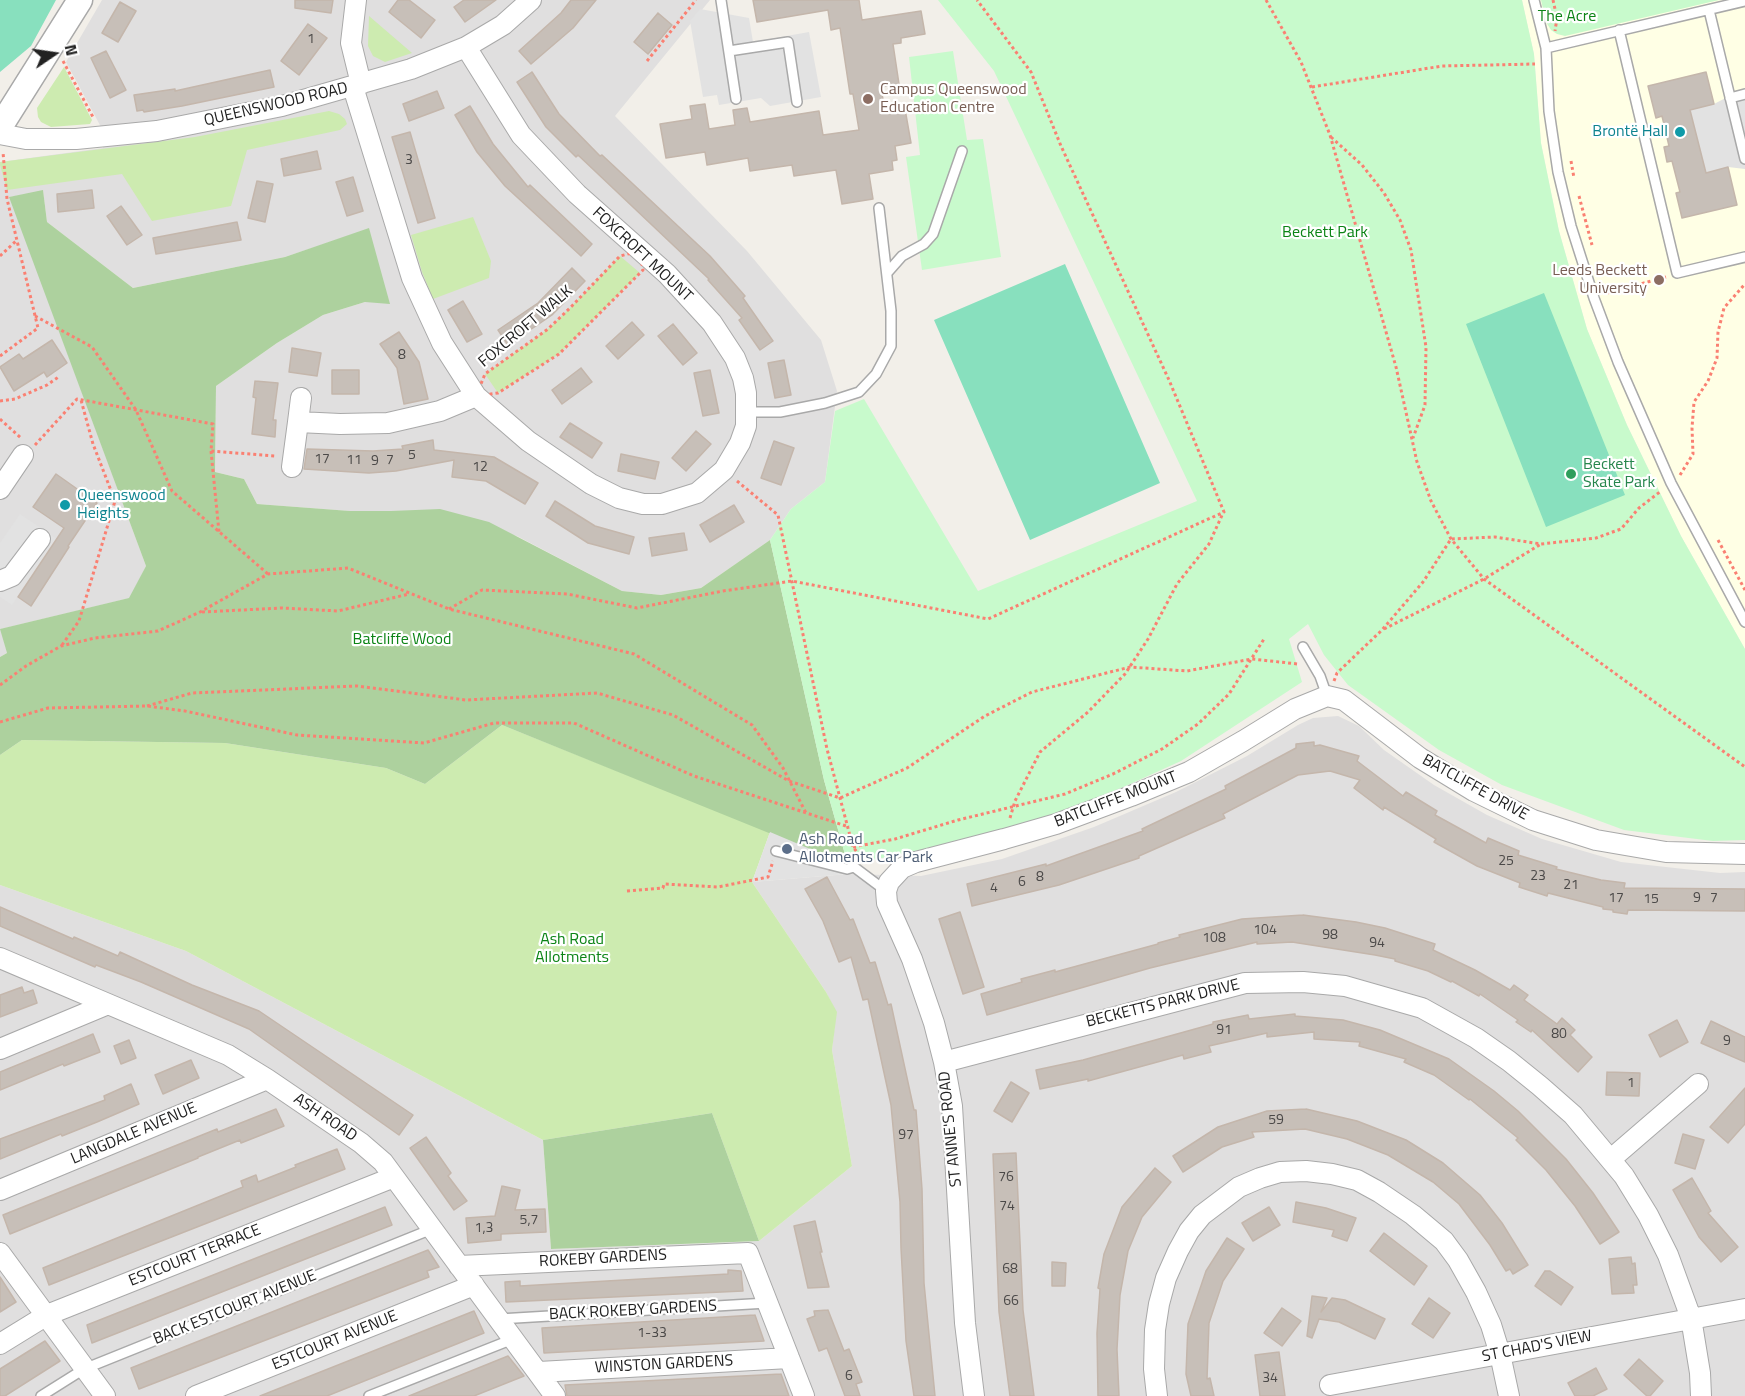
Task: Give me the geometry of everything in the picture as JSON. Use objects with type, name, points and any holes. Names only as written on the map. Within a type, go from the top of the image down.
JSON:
[{"type":"street","points":[[1,137],[80,0]]},
{"type":"street","name":"FOXCROFT MOUNT","points":[[356,0],[351,43],[357,86],[412,278],[442,343],[476,396],[528,441],[591,484],[619,498],[643,504],[662,504],[697,494],[724,470],[740,443],[746,426],[746,393],[743,378],[724,341],[712,323],[667,274],[577,194],[521,135],[466,47]]},
{"type":"street","name":"QUEENSWOOD ROAD","points":[[1,137],[76,139],[157,131],[282,106],[411,69],[466,47],[503,25],[531,0]]},
{"type":"street","points":[[298,422],[388,423],[440,411],[476,396]]},
{"type":"street","points":[[292,462],[301,398]]},
{"type":"street","points":[[0,489],[27,448]]},
{"type":"street","points":[[0,581],[12,576],[40,539]]},
{"type":"street","name":"BATCLIFFE MOUNT","points":[[890,883],[902,868],[916,862],[1004,839],[1099,808],[1189,772],[1295,709],[1327,696]]},
{"type":"street","name":"BATCLIFFE DRIVE","points":[[1327,696],[1344,700],[1420,758],[1474,791],[1533,820],[1596,840],[1666,852],[1745,854]]},
{"type":"street","name":"ST ANNE'S ROAD","points":[[890,883],[890,914],[912,959],[934,1023],[952,1106],[965,1323],[974,1396]]},
{"type":"street","name":"ASH ROAD","points":[[0,958],[228,1055],[267,1078],[361,1143],[383,1162],[539,1372],[548,1394]]},
{"type":"street","name":"BECKETTS PARK DRIVE","points":[[944,1062],[1245,983],[1303,982],[1345,986],[1422,1008],[1476,1038],[1509,1061],[1573,1115],[1624,1176],[1648,1215],[1668,1255],[1691,1318],[1700,1373],[1701,1396]]},
{"type":"street","points":[[0,1049],[108,1004]]},
{"type":"street","name":"LANGDALE AVENUE","points":[[0,1190],[267,1078]]},
{"type":"street","points":[[1611,1159],[1698,1084]]},
{"type":"street","points":[[1157,1396],[1154,1369],[1155,1329],[1164,1287],[1178,1251],[1190,1231],[1202,1215],[1223,1198],[1250,1183],[1280,1172],[1306,1171],[1357,1180],[1379,1192],[1430,1228],[1458,1260],[1476,1292],[1491,1325],[1509,1396]]},
{"type":"street","name":"ESTCOURT TERRACE","points":[[0,1344],[46,1315],[394,1177]]},
{"type":"street","name":"ROKEBY GARDENS","points":[[459,1266],[748,1253],[767,1303]]},
{"type":"street","points":[[2,1259],[105,1396]]},
{"type":"street","name":"ESTCOURT AVENUE","points":[[196,1396],[474,1285]]},
{"type":"street","points":[[767,1303],[804,1396]]},
{"type":"street","name":"ST CHAD'S VIEW","points":[[1330,1385],[1745,1309]]},
{"type":"street","name":"WINSTON GARDENS","points":[[539,1372],[789,1358]]},
{"type":"lane","points":[[721,0],[736,99]]},
{"type":"lane","points":[[1534,0],[1549,48],[1545,63],[1556,161],[1571,226],[1594,298],[1618,362],[1671,483],[1745,622]]},
{"type":"lane","points":[[1549,48],[1745,1]]},
{"type":"lane","points":[[1709,10],[1745,159]]},
{"type":"lane","points":[[1619,30],[1677,273],[1745,257]]},
{"type":"lane","points":[[729,51],[788,42],[797,102]]},
{"type":"lane","points":[[1730,98],[1745,94]]},
{"type":"lane","points":[[887,273],[902,256],[924,244],[933,234],[962,151]]},
{"type":"lane","points":[[746,412],[780,412],[825,403],[859,392],[876,374],[891,346],[891,311],[879,208]]},
{"type":"lane","points":[[1303,647],[1327,696]]},
{"type":"lane","points":[[776,851],[847,869],[854,867],[890,883]]},
{"type":"lane","name":"BACK ESTCOURT AVENUE","points":[[41,1396],[84,1369],[432,1228]]},
{"type":"lane","name":"BACK ROKEBY GARDENS","points":[[499,1319],[767,1303]]},
{"type":"lane","points":[[369,1396],[513,1339]]},
{"type":"path","points":[[647,61],[696,0]]},
{"type":"path","points":[[977,0],[1031,72],[1061,146],[1169,380],[1224,512],[1209,544],[1177,584],[1148,639],[1130,667],[1088,712],[1040,752],[1013,807],[1004,839]]},
{"type":"path","points":[[1266,0],[1301,62],[1330,135],[1376,291],[1417,462],[1431,501],[1451,539],[1484,579],[1745,767]]},
{"type":"path","points":[[1549,48],[1557,18],[1553,0]]},
{"type":"path","points":[[54,44],[103,136]]},
{"type":"path","points":[[1312,87],[1442,66],[1545,63]]},
{"type":"path","points":[[1330,135],[1362,165],[1384,193],[1400,220],[1411,250],[1426,347],[1425,405],[1413,438]]},
{"type":"path","points":[[0,356],[38,328],[7,199],[1,137]]},
{"type":"path","points":[[1570,158],[1595,254]]},
{"type":"path","points":[[0,256],[17,240]]},
{"type":"path","name":"FOXCROFT WALK","points":[[640,251],[643,270],[559,354],[498,393],[476,396],[485,374],[548,329],[620,256],[640,251]]},
{"type":"path","points":[[1607,293],[1657,279]]},
{"type":"path","points":[[1604,284],[1610,303]]},
{"type":"path","points":[[1451,539],[1495,537],[1541,544],[1596,538],[1621,530],[1639,508],[1682,474],[1694,454],[1692,428],[1694,402],[1708,381],[1717,358],[1718,332],[1724,308],[1745,284]]},
{"type":"path","points":[[35,316],[92,347],[136,410],[172,491],[268,574]]},
{"type":"path","points":[[0,401],[15,399],[47,385],[60,376]]},
{"type":"path","points":[[0,419],[27,448],[77,399],[213,424],[211,450],[219,532]]},
{"type":"path","points":[[61,646],[79,621],[116,501],[93,444],[81,400]]},
{"type":"path","points":[[211,450],[292,462]]},
{"type":"path","points":[[1677,464],[1682,474]]},
{"type":"path","points":[[724,470],[778,515],[827,749],[853,847],[866,865]]},
{"type":"path","points":[[449,609],[482,590],[567,594],[637,608],[723,591],[792,581],[988,619],[1224,512]]},
{"type":"path","points":[[1716,537],[1745,590]]},
{"type":"path","points":[[1327,696],[1337,673],[1382,630],[1423,582],[1451,539]]},
{"type":"path","points":[[1382,630],[1484,579],[1541,544]]},
{"type":"path","points":[[0,685],[26,666],[61,646],[95,638],[158,631],[200,612],[268,574],[348,568],[449,609],[634,654],[752,725],[783,768],[806,813]]},
{"type":"path","points":[[200,612],[282,608],[338,611],[410,593]]},
{"type":"path","points":[[853,847],[895,839],[958,820],[1065,794],[1113,774],[1161,749],[1198,724],[1229,694],[1264,639]]},
{"type":"path","points":[[147,706],[192,693],[357,687],[466,700],[597,693],[673,715],[789,781],[840,798],[907,768],[985,716],[1032,692],[1130,667],[1187,671],[1251,659],[1314,666]]},
{"type":"path","points":[[0,722],[48,708],[147,706],[185,711],[297,735],[424,743],[494,723],[574,723],[694,776],[849,827]]},
{"type":"path","points":[[627,891],[663,888],[664,884],[717,886],[768,877],[776,851]]},
{"type":"shaded area","points":[[102,0],[710,0],[615,116],[747,251],[821,340],[837,391],[825,482],[791,509],[770,540],[701,588],[661,595],[622,591],[517,536],[391,511],[349,511],[257,504],[244,479],[215,472],[216,386],[277,343],[323,315],[365,302],[369,229],[285,257],[133,288],[47,222],[43,191],[10,197],[146,566],[130,598],[1,629],[7,653],[0,657],[0,162],[103,148],[101,127],[66,62]]},
{"type":"shaded area","name":"Leeds Beckett University","points":[[1522,0],[1745,0],[1745,649],[1681,536],[1627,425],[1587,329],[1559,231],[1541,143],[1534,54]]},
{"type":"shaded area","points":[[700,9],[749,18],[753,42],[809,32],[821,97],[770,106],[761,98],[719,105],[717,95],[703,97],[690,21]]},
{"type":"shaded area","points":[[1745,88],[1745,169],[1728,167],[1706,173],[1690,110],[1714,104]]},
{"type":"shaded area","points":[[20,514],[57,539],[12,605],[0,597],[0,543]]},
{"type":"shaded area","points":[[1338,716],[1359,726],[1384,750],[1434,785],[1487,815],[1542,839],[1621,862],[1720,873],[1745,872],[1745,1396],[0,1396],[0,885],[186,951],[543,1140],[551,1249],[759,1241],[852,1166],[832,1050],[836,1012],[826,992],[752,882],[848,874],[921,876],[1002,859],[1094,827],[1176,792],[1247,756],[1313,718]]},
{"type":"shaded area","name":"Ash Road Allotments Car Park","points":[[770,832],[848,865],[848,874],[752,882]]},
{"type":"green space","points":[[0,0],[56,0],[31,46],[0,72]]},
{"type":"green space","name":"Beckett Park","points":[[938,0],[1522,0],[1534,54],[1541,143],[1559,231],[1587,329],[1627,425],[1681,536],[1745,649],[1745,840],[1713,841],[1624,830],[1502,785],[1439,750],[1348,685],[1324,655],[1308,624],[1289,639],[1302,682],[1181,761],[1073,810],[969,840],[848,865],[824,780],[770,540],[791,509],[825,482],[835,411],[864,399],[978,591],[1197,501],[994,71]]},
{"type":"green space","name":"The Acre","points":[[1541,0],[1719,0],[1565,36],[1551,30],[1546,22]]},
{"type":"green space","points":[[369,16],[412,53],[385,62],[373,56],[368,46]]},
{"type":"green space","points":[[953,51],[967,140],[983,139],[1001,257],[922,270],[906,157],[920,155],[909,57]]},
{"type":"green space","points":[[64,67],[92,120],[90,124],[51,127],[41,122],[38,117],[37,108]]},
{"type":"green space","points":[[329,111],[339,114],[347,124],[340,130],[247,150],[231,206],[152,221],[122,174],[7,190],[0,165],[0,162],[195,137]]},
{"type":"green space","name":"Batcliffe Wood","points":[[43,190],[47,222],[133,288],[285,257],[369,228],[390,304],[365,302],[323,315],[277,343],[216,386],[215,472],[244,479],[257,504],[350,511],[440,509],[489,522],[622,591],[661,595],[701,588],[770,540],[824,780],[848,865],[502,725],[425,784],[386,768],[225,743],[22,740],[0,755],[0,657],[7,653],[0,629],[129,598],[146,566],[9,197]]},
{"type":"green space","points":[[473,217],[491,261],[489,278],[433,299],[411,235]]},
{"type":"green space","points":[[620,256],[640,273],[559,354],[498,393],[485,374],[548,329]]},
{"type":"green space","points":[[1065,264],[1160,483],[1030,540],[934,320]]},
{"type":"green space","points":[[1544,293],[1625,495],[1546,527],[1466,324]]},
{"type":"green space","name":"Ash Road Allotments","points":[[502,725],[770,832],[752,882],[837,1012],[832,1050],[852,1166],[759,1241],[712,1113],[543,1140],[186,951],[0,885],[0,755],[22,740],[225,743],[386,768],[425,784]]},
{"type":"green space","points":[[712,1113],[759,1241],[551,1249],[543,1140]]},
{"type":"building","points":[[295,0],[333,0],[331,13],[295,8]]},
{"type":"building","points":[[398,0],[409,0],[435,20],[421,38],[389,12]]},
{"type":"building","points":[[464,0],[496,0],[465,22],[454,7]]},
{"type":"building","points":[[571,0],[596,0],[573,28],[531,64],[519,51],[561,13]]},
{"type":"building","name":"Campus Queenswood Education Centre","points":[[753,0],[859,0],[862,20],[921,11],[925,34],[901,38],[901,43],[893,44],[899,84],[881,87],[885,112],[905,109],[911,143],[895,146],[897,160],[892,161],[893,170],[869,174],[873,199],[842,204],[836,170],[794,176],[792,165],[750,171],[748,158],[707,165],[705,152],[666,158],[660,124],[692,119],[690,106],[705,104],[709,129],[735,125],[733,110],[747,108],[750,122],[819,111],[823,135],[859,130],[853,94],[850,94],[840,28],[831,30],[828,10],[757,22]]},
{"type":"building","points":[[120,2],[136,11],[118,42],[102,33]]},
{"type":"building","points":[[658,13],[672,25],[648,54],[634,42]]},
{"type":"building","points":[[308,24],[327,38],[299,75],[281,61]]},
{"type":"building","points":[[106,51],[126,90],[110,98],[91,58]]},
{"type":"building","points":[[270,70],[274,87],[182,106],[137,111],[134,95],[175,89],[175,91]]},
{"type":"building","points":[[532,72],[559,114],[600,156],[602,155],[710,256],[745,296],[743,298],[773,341],[760,350],[739,320],[742,318],[709,279],[546,127],[517,82]]},
{"type":"building","name":"Brontë Hall","points":[[1706,72],[1714,104],[1690,110],[1706,173],[1728,167],[1737,205],[1682,218],[1676,193],[1680,192],[1672,161],[1667,162],[1664,147],[1669,146],[1662,116],[1656,118],[1648,86]]},
{"type":"building","points":[[437,91],[444,108],[409,121],[403,104]]},
{"type":"building","points":[[470,106],[493,144],[528,187],[530,185],[592,244],[581,256],[505,186],[477,152],[455,115]]},
{"type":"building","points":[[410,132],[435,218],[418,223],[392,137]]},
{"type":"building","points":[[317,151],[321,169],[284,176],[281,159]]},
{"type":"building","points":[[353,177],[363,211],[347,216],[336,182]]},
{"type":"building","points":[[257,181],[273,184],[265,222],[248,218]]},
{"type":"building","points":[[92,190],[94,208],[58,212],[57,194]]},
{"type":"building","points":[[121,206],[142,235],[127,245],[107,216]]},
{"type":"building","points":[[237,222],[241,240],[156,254],[153,238]]},
{"type":"building","points":[[572,268],[585,281],[552,315],[508,345],[498,330],[538,303]]},
{"type":"building","points":[[463,301],[482,334],[467,342],[448,310]]},
{"type":"building","points":[[632,322],[644,335],[618,359],[606,346]]},
{"type":"building","points":[[673,324],[697,353],[683,365],[658,336]]},
{"type":"building","points":[[399,332],[419,362],[428,399],[404,404],[397,368],[380,344]]},
{"type":"building","points":[[52,340],[67,363],[47,377],[44,372],[14,391],[0,367],[19,354],[23,359]]},
{"type":"building","points":[[292,348],[321,353],[317,376],[289,372]]},
{"type":"building","points":[[784,360],[791,395],[775,398],[768,363]]},
{"type":"building","points":[[581,368],[592,382],[562,404],[552,390]]},
{"type":"building","points":[[332,370],[359,370],[359,394],[332,394]]},
{"type":"building","points":[[710,370],[719,413],[703,416],[694,373]]},
{"type":"building","points":[[255,381],[278,383],[273,420],[276,420],[275,437],[252,434],[256,398],[253,397]]},
{"type":"building","points":[[570,423],[602,443],[592,458],[560,437]]},
{"type":"building","points":[[696,431],[711,444],[686,471],[672,458]]},
{"type":"building","points":[[433,440],[434,450],[494,457],[538,483],[525,504],[486,481],[452,477],[454,460],[396,471],[369,473],[304,469],[307,449],[373,451],[403,449],[402,446]]},
{"type":"building","points":[[774,441],[794,448],[781,485],[761,478]]},
{"type":"building","points":[[621,454],[659,462],[655,479],[618,471]]},
{"type":"building","name":"Queenswood Heights","points":[[56,474],[97,503],[31,606],[18,597],[64,528],[33,507]]},
{"type":"building","points":[[555,501],[595,526],[634,537],[629,554],[588,543],[546,516]]},
{"type":"building","points":[[734,505],[744,522],[710,542],[700,525]]},
{"type":"building","points":[[684,533],[687,550],[652,556],[649,538]]},
{"type":"building","points":[[1314,742],[1314,746],[1320,745],[1359,756],[1357,761],[1403,796],[1406,792],[1437,811],[1435,815],[1486,843],[1488,838],[1519,851],[1518,855],[1557,867],[1556,869],[1601,880],[1625,883],[1624,888],[1745,889],[1745,911],[1628,910],[1627,914],[1548,893],[1547,896],[1519,887],[1520,883],[1477,866],[1434,842],[1436,839],[1384,807],[1383,810],[1354,788],[1360,780],[1330,771],[1298,775],[1223,814],[1225,818],[1139,856],[1139,858],[1059,885],[972,906],[967,884],[1046,864],[1046,866],[1143,831],[1142,829],[1226,789],[1225,786],[1296,748],[1296,744]]},
{"type":"building","points":[[827,877],[850,920],[853,919],[870,963],[875,962],[888,1005],[891,1004],[914,1110],[916,1110],[922,1189],[924,1283],[935,1396],[914,1396],[906,1341],[900,1202],[891,1105],[868,999],[863,1000],[851,957],[839,962],[823,921],[805,889]]},
{"type":"building","points":[[0,907],[118,956],[120,952],[192,985],[259,1011],[413,1115],[399,1135],[249,1029],[141,982],[96,965],[95,967],[0,926]]},
{"type":"building","points":[[960,912],[984,987],[963,994],[939,919]]},
{"type":"building","points":[[1303,915],[1385,928],[1435,944],[1433,950],[1510,990],[1514,985],[1528,995],[1524,1000],[1557,1024],[1562,1018],[1575,1030],[1570,1035],[1592,1057],[1578,1072],[1532,1030],[1531,1032],[1516,1022],[1518,1020],[1480,994],[1479,996],[1428,971],[1395,961],[1395,959],[1292,942],[1257,944],[1257,942],[1150,968],[987,1015],[981,994],[1022,982],[1021,979],[1055,970],[1055,972],[1242,919]]},
{"type":"building","points":[[22,987],[24,993],[33,990],[37,1003],[0,1017],[0,995]]},
{"type":"building","points":[[1295,1014],[1295,1016],[1343,1020],[1380,1030],[1449,1059],[1518,1111],[1566,1159],[1593,1193],[1619,1232],[1600,1244],[1575,1206],[1546,1170],[1516,1140],[1518,1138],[1470,1099],[1434,1075],[1404,1062],[1406,1059],[1359,1046],[1360,1042],[1314,1039],[1314,1032],[1267,1037],[1267,1033],[1209,1046],[1211,1052],[1184,1059],[1183,1055],[1088,1081],[1088,1079],[1040,1089],[1036,1070],[1083,1060],[1213,1024],[1213,1022],[1248,1015],[1249,1019]]},
{"type":"building","points":[[1677,1020],[1688,1042],[1660,1057],[1649,1035]]},
{"type":"building","points":[[1711,1021],[1745,1037],[1745,1062],[1701,1043]]},
{"type":"building","points":[[93,1034],[100,1052],[64,1066],[63,1064],[0,1090],[0,1072]]},
{"type":"building","points":[[129,1040],[136,1058],[121,1064],[114,1046]]},
{"type":"building","points":[[191,1060],[199,1078],[163,1094],[155,1075]]},
{"type":"building","points":[[1607,1072],[1640,1073],[1639,1096],[1606,1095]]},
{"type":"building","points":[[1011,1082],[1029,1093],[1012,1122],[994,1111]]},
{"type":"building","points":[[131,1084],[139,1104],[0,1159],[0,1139],[105,1100],[104,1096]]},
{"type":"building","points":[[1745,1088],[1745,1124],[1728,1143],[1710,1127]]},
{"type":"building","points":[[276,1109],[284,1126],[241,1143],[240,1140],[10,1234],[3,1215],[217,1129],[218,1132]]},
{"type":"building","points":[[1306,1109],[1357,1121],[1406,1140],[1443,1163],[1480,1195],[1502,1223],[1528,1265],[1513,1274],[1510,1269],[1506,1271],[1490,1245],[1459,1204],[1433,1182],[1388,1155],[1347,1139],[1305,1129],[1252,1132],[1254,1137],[1222,1147],[1183,1172],[1173,1156],[1218,1127],[1267,1111]]},
{"type":"building","points":[[1683,1134],[1704,1140],[1695,1169],[1675,1163]]},
{"type":"building","points":[[426,1137],[451,1173],[448,1176],[467,1201],[454,1210],[410,1148]]},
{"type":"building","points":[[337,1149],[345,1169],[49,1285],[43,1268],[243,1187],[241,1181],[256,1175],[258,1182]]},
{"type":"building","points":[[1016,1153],[1023,1310],[1034,1396],[1010,1396],[999,1312],[993,1154]]},
{"type":"building","points":[[1155,1168],[1171,1182],[1142,1217],[1128,1251],[1120,1295],[1117,1349],[1119,1396],[1098,1396],[1097,1333],[1100,1289],[1098,1288],[1104,1254],[1122,1207]]},
{"type":"building","points":[[1692,1178],[1711,1211],[1708,1213],[1738,1247],[1721,1262],[1699,1237],[1673,1190]]},
{"type":"building","points":[[502,1186],[520,1190],[515,1210],[545,1209],[546,1232],[501,1234],[501,1240],[468,1243],[466,1218],[495,1216]]},
{"type":"building","points":[[1296,1202],[1326,1208],[1356,1218],[1347,1241],[1332,1236],[1334,1230],[1293,1222]]},
{"type":"building","points":[[385,1207],[392,1225],[92,1343],[87,1325]]},
{"type":"building","points":[[1269,1207],[1280,1225],[1253,1241],[1242,1223]]},
{"type":"building","points":[[815,1221],[829,1287],[808,1288],[794,1226]]},
{"type":"building","points":[[1384,1233],[1427,1266],[1414,1285],[1370,1251]]},
{"type":"building","points":[[1227,1238],[1244,1249],[1223,1281],[1209,1323],[1207,1379],[1210,1378],[1214,1396],[1191,1396],[1186,1374],[1188,1324],[1206,1271]]},
{"type":"building","points":[[428,1250],[439,1267],[427,1271],[429,1277],[139,1389],[131,1368]]},
{"type":"building","points":[[1631,1257],[1632,1264],[1635,1263],[1637,1285],[1633,1285],[1634,1293],[1612,1294],[1609,1259]]},
{"type":"building","points":[[1052,1262],[1066,1263],[1065,1286],[1052,1286]]},
{"type":"building","points":[[728,1270],[741,1271],[743,1291],[506,1302],[505,1282],[520,1281],[520,1286],[728,1274]]},
{"type":"building","points":[[1545,1271],[1550,1271],[1573,1287],[1561,1305],[1535,1286]]},
{"type":"building","points":[[0,1277],[16,1302],[0,1312]]},
{"type":"building","points":[[1312,1296],[1327,1298],[1321,1312],[1332,1298],[1345,1300],[1385,1319],[1375,1339],[1339,1322],[1319,1319],[1312,1338],[1307,1336]]},
{"type":"building","points":[[1429,1298],[1450,1313],[1433,1338],[1412,1324]]},
{"type":"building","points":[[1282,1308],[1301,1321],[1282,1346],[1264,1333]]},
{"type":"building","points":[[828,1310],[844,1351],[849,1349],[862,1382],[856,1384],[860,1396],[845,1396],[827,1348],[819,1351],[807,1319],[815,1316],[814,1311]]},
{"type":"building","points":[[474,1311],[484,1333],[327,1396],[260,1396]]},
{"type":"building","points":[[755,1315],[764,1341],[544,1353],[542,1328]]},
{"type":"building","points":[[45,1341],[60,1361],[5,1396],[0,1396],[0,1369]]},
{"type":"building","points":[[1279,1352],[1285,1396],[1260,1396],[1255,1355]]},
{"type":"building","points":[[508,1356],[524,1376],[474,1396],[409,1396]]},
{"type":"building","points":[[1639,1359],[1663,1381],[1650,1396],[1647,1396],[1624,1375]]},
{"type":"building","points":[[1596,1368],[1607,1389],[1593,1396],[1575,1396],[1568,1383]]},
{"type":"building","points":[[781,1374],[789,1396],[567,1396],[565,1385]]},
{"type":"place","name":"Campus Queenswood Education Centre","points":[[868,99]]},
{"type":"place","name":"Brontë Hall","points":[[1680,132]]},
{"type":"place","name":"Leeds Beckett University","points":[[1659,280]]},
{"type":"place","name":"Beckett Skate Park","points":[[1571,474]]},
{"type":"place","name":"Queenswood Heights","points":[[65,505]]},
{"type":"place","name":"Ash Road Allotments Car Park","points":[[787,849]]}]
